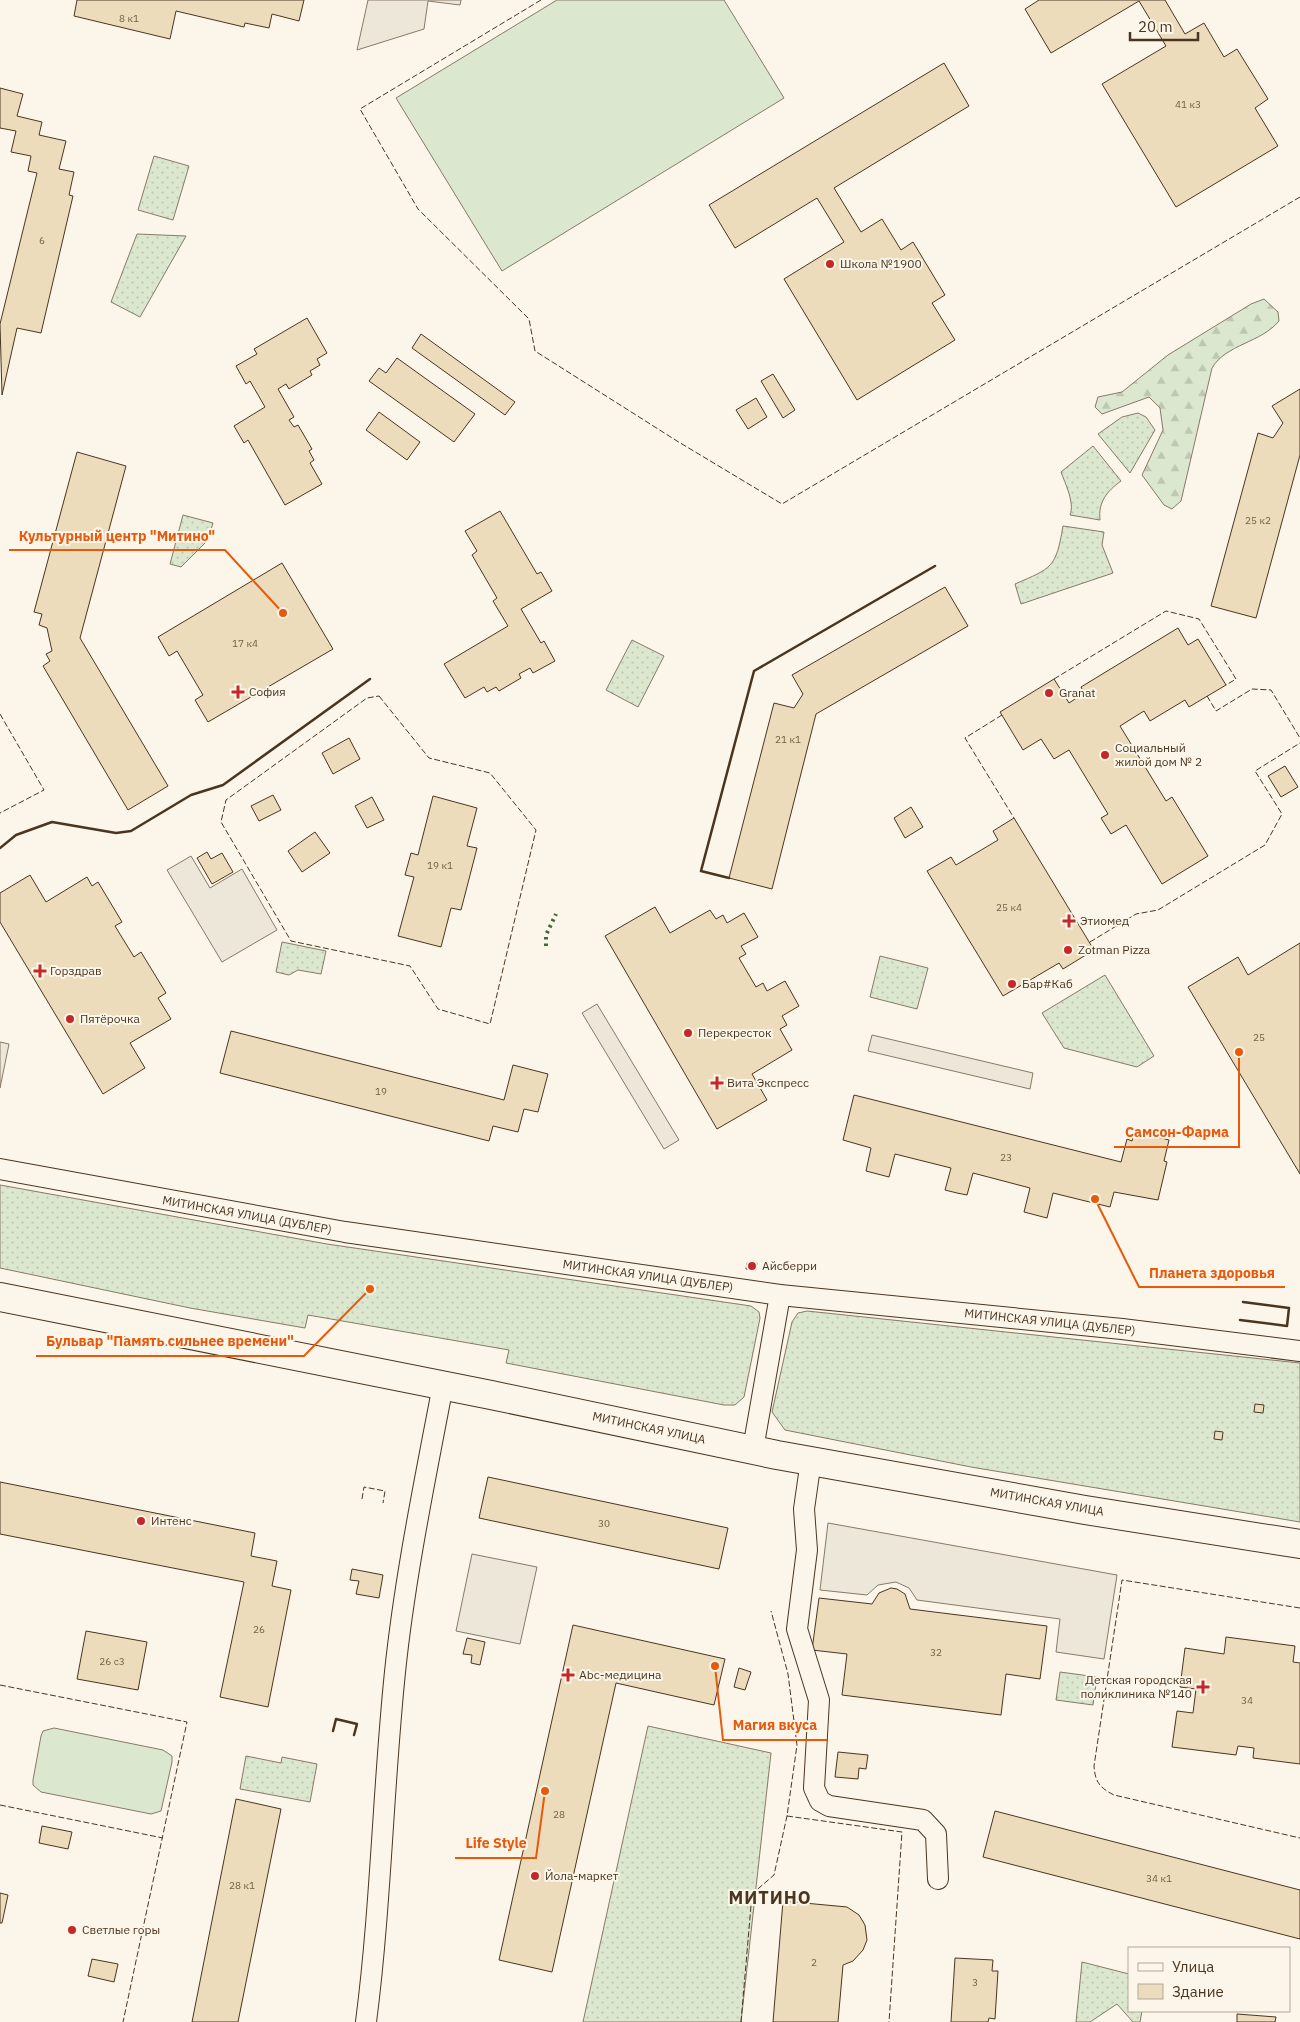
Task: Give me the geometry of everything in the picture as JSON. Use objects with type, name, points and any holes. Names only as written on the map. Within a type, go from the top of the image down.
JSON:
[{"type":"main road","name":"МИТИНСКАЯ УЛИЦА","points":[[0,1297],[753,1449],[1085,1510],[1300,1544]]},
{"type":"street","name":"МИТИНСКАЯ УЛИЦА (ДУБЛЕР)","points":[[0,1169],[345,1232],[780,1295],[1122,1329],[1300,1352]]},
{"type":"street","points":[[753,1449],[780,1295]]},
{"type":"street","points":[[366,2022],[375,1933],[387,1753],[395,1669],[408,1574],[443,1385]]},
{"type":"street","points":[[811,1460],[804,1510],[807,1550],[797,1629],[819,1700],[814,1788],[820,1801],[829,1806],[923,1820],[936,1834],[938,1879]]},
{"type":"green space","points":[[557,0],[724,0],[784,98],[502,271],[396,98]]},
{"type":"green space","points":[[154,156],[189,166],[173,220],[138,210]]},
{"type":"green space","points":[[137,234],[186,236],[140,317],[111,302]]},
{"type":"green space","points":[[1264,299],[1278,312],[1279,321],[1263,334],[1226,354],[1212,368],[1181,501],[1172,509],[1164,505],[1142,475],[1163,430],[1160,408],[1149,397],[1102,414],[1095,407],[1098,397],[1122,392],[1168,355],[1251,304]]},
{"type":"green space","points":[[1138,413],[1146,417],[1155,430],[1130,473],[1098,434],[1122,417]]},
{"type":"green space","points":[[1093,446],[1121,481],[1104,498],[1100,508],[1100,520],[1070,515],[1070,499],[1061,472]]},
{"type":"green space","points":[[183,515],[213,523],[208,540],[181,567],[170,564]]},
{"type":"green space","points":[[1063,526],[1104,532],[1102,545],[1113,573],[1021,604],[1015,584],[1045,570],[1050,565],[1058,551]]},
{"type":"green space","points":[[632,640],[664,656],[638,707],[606,690]]},
{"type":"green space","points":[[282,942],[326,951],[321,974],[298,970],[289,975],[276,972]]},
{"type":"green space","points":[[880,956],[928,968],[917,1009],[870,997]]},
{"type":"green space","points":[[1105,975],[1154,1056],[1137,1067],[1064,1048],[1042,1013]]},
{"type":"green space","points":[[0,1185],[327,1244],[751,1306],[759,1312],[760,1318],[744,1397],[735,1405],[724,1405],[506,1363],[509,1350],[308,1315],[305,1328],[190,1308],[0,1268]]},
{"type":"green space","points":[[807,1311],[1300,1363],[1300,1522],[971,1467],[785,1430],[772,1412],[792,1322],[798,1313]]},
{"type":"green space","points":[[1060,1672],[1097,1677],[1093,1705],[1056,1700]]},
{"type":"green space","points":[[648,1726],[771,1753],[741,2022],[583,2022]]},
{"type":"green space","points":[[54,1728],[163,1750],[172,1756],[161,1811],[151,1814],[41,1792],[33,1785],[33,1780],[41,1736],[43,1731]]},
{"type":"green space","points":[[246,1756],[281,1763],[282,1757],[317,1764],[310,1802],[240,1789]]},
{"type":"green space","points":[[1082,1962],[1128,1974],[1128,2012],[1142,2012],[1140,2022],[1133,2022],[1117,2004],[1090,2022],[1076,2022]]},
{"type":"shaded area","points":[[368,0],[461,0],[460,5],[428,1],[424,29],[357,50]]},
{"type":"shaded area","points":[[191,856],[210,888],[242,869],[277,930],[222,962],[167,870]]},
{"type":"shaded area","points":[[597,1004],[679,1140],[664,1149],[582,1013]]},
{"type":"shaded area","points":[[872,1035],[1033,1073],[1030,1089],[868,1051]]},
{"type":"shaded area","points":[[0,1042],[9,1044],[0,1088]]},
{"type":"shaded area","points":[[828,1523],[1117,1575],[1104,1659],[1056,1652],[1060,1619],[917,1600],[909,1588],[896,1582],[878,1585],[867,1595],[820,1590]]},
{"type":"shaded area","points":[[472,1554],[537,1567],[520,1644],[456,1631]]},
{"type":"building","points":[[77,0],[304,0],[299,21],[272,14],[269,28],[245,23],[244,27],[176,11],[170,39],[74,16]]},
{"type":"building","points":[[1039,0],[1165,0],[1185,34],[1204,23],[1224,57],[1237,49],[1268,99],[1255,108],[1278,146],[1176,207],[1102,84],[1166,46],[1139,1],[1051,53],[1025,9]]},
{"type":"building","points":[[944,63],[969,106],[834,188],[861,232],[882,219],[901,250],[913,242],[945,295],[932,303],[955,340],[857,400],[784,279],[844,242],[817,198],[735,248],[709,205]]},
{"type":"building","points":[[0,88],[23,94],[17,116],[42,122],[39,135],[66,141],[59,169],[74,172],[69,195],[73,196],[41,333],[17,328],[2,395],[0,324],[37,173],[28,171],[31,156],[11,152],[16,131],[0,128]]},
{"type":"building","points":[[307,318],[327,353],[317,359],[320,365],[310,371],[312,375],[289,389],[286,384],[278,389],[294,417],[289,420],[294,427],[298,425],[312,449],[309,451],[314,460],[310,463],[322,484],[285,505],[248,440],[244,443],[234,426],[265,407],[250,381],[246,384],[236,366],[257,354],[254,349]]},
{"type":"building","points":[[421,334],[515,402],[505,415],[412,348]]},
{"type":"building","points":[[397,358],[475,414],[454,442],[369,381],[379,368],[386,373]]},
{"type":"building","points":[[773,374],[795,410],[783,418],[761,381]]},
{"type":"building","points":[[1300,389],[1300,455],[1256,618],[1211,606],[1258,433],[1273,438],[1283,423],[1272,406]]},
{"type":"building","points":[[756,398],[767,417],[748,429],[736,410]]},
{"type":"building","points":[[379,412],[420,442],[407,460],[366,430]]},
{"type":"building","points":[[77,452],[126,466],[80,638],[168,786],[128,810],[43,666],[50,661],[46,654],[52,651],[47,628],[39,625],[42,614],[34,612]]},
{"type":"building","points":[[500,511],[537,574],[541,572],[552,591],[521,609],[541,643],[544,641],[555,661],[533,673],[530,668],[519,674],[521,678],[499,691],[496,687],[487,692],[484,687],[465,698],[444,664],[508,626],[493,601],[497,598],[472,555],[477,551],[465,531]]},
{"type":"building","points":[[282,563],[333,649],[208,722],[195,700],[203,695],[177,651],[169,656],[158,637]]},
{"type":"building","points":[[945,587],[968,626],[816,714],[772,889],[729,878],[774,703],[794,708],[803,694],[792,675]]},
{"type":"building","name":"Социальный жилой дом № 2","points":[[1178,628],[1188,645],[1198,639],[1226,685],[1189,707],[1185,700],[1150,721],[1144,711],[1120,726],[1166,801],[1172,797],[1208,856],[1162,884],[1126,825],[1111,834],[1101,818],[1108,814],[1069,750],[1054,759],[1041,739],[1023,750],[1000,712],[1054,679],[1069,703],[1084,693],[1081,687]]},
{"type":"building","points":[[349,738],[360,759],[333,774],[322,753]]},
{"type":"building","points":[[1285,766],[1298,787],[1281,797],[1268,776]]},
{"type":"building","points":[[273,795],[281,810],[259,821],[251,806]]},
{"type":"building","points":[[433,796],[477,808],[467,846],[477,848],[461,910],[451,908],[441,947],[398,936],[414,877],[405,875],[411,853],[418,855]]},
{"type":"building","points":[[372,797],[384,820],[367,828],[355,806]]},
{"type":"building","points":[[911,807],[923,827],[905,838],[894,818]]},
{"type":"building","points":[[1014,818],[1094,950],[1063,969],[1059,963],[1003,996],[927,871],[951,857],[956,865],[998,840],[993,831]]},
{"type":"building","points":[[315,832],[330,853],[302,872],[288,851]]},
{"type":"building","points":[[207,852],[211,859],[222,853],[233,872],[212,884],[197,858]]},
{"type":"building","points":[[30,875],[46,902],[87,877],[92,886],[98,882],[122,922],[115,926],[134,957],[141,952],[166,993],[158,998],[171,1019],[130,1043],[145,1068],[103,1094],[0,922],[0,893]]},
{"type":"building","points":[[655,907],[670,933],[710,910],[716,919],[723,915],[727,923],[744,913],[758,937],[741,946],[746,954],[739,958],[756,987],[763,983],[767,991],[785,981],[799,1006],[782,1016],[787,1025],[780,1029],[792,1050],[752,1074],[767,1100],[717,1129],[605,936]]},
{"type":"building","points":[[1300,943],[1300,1174],[1188,987],[1238,957],[1248,975]]},
{"type":"building","points":[[231,1031],[504,1100],[513,1065],[548,1074],[538,1112],[524,1109],[518,1132],[493,1126],[489,1141],[220,1073]]},
{"type":"building","points":[[854,1095],[1121,1162],[1127,1139],[1132,1141],[1134,1131],[1169,1140],[1164,1161],[1167,1162],[1158,1200],[1114,1192],[1110,1207],[1053,1193],[1047,1218],[1024,1212],[1030,1188],[973,1173],[967,1195],[945,1190],[951,1168],[895,1154],[889,1177],[866,1171],[871,1148],[843,1140]]},
{"type":"building","name":"Айсберри","points":[[747,1263],[757,1263],[756,1270],[746,1269]]},
{"type":"building","points":[[1255,1404],[1264,1405],[1263,1413],[1254,1412]]},
{"type":"building","points":[[1215,1431],[1223,1432],[1222,1440],[1214,1439]]},
{"type":"building","points":[[488,1477],[728,1528],[719,1569],[479,1518]]},
{"type":"building","points":[[0,1482],[255,1533],[251,1556],[277,1561],[272,1586],[291,1590],[268,1707],[220,1697],[244,1582],[0,1534]]},
{"type":"building","points":[[352,1569],[383,1575],[379,1598],[356,1594],[359,1581],[350,1580]]},
{"type":"building","points":[[891,1588],[905,1594],[910,1609],[1047,1626],[1040,1679],[1006,1674],[1001,1715],[842,1695],[847,1654],[812,1650],[819,1598],[872,1604],[879,1593]]},
{"type":"building","points":[[573,1625],[725,1659],[714,1705],[616,1683],[552,1972],[499,1960]]},
{"type":"building","points":[[86,1631],[147,1642],[138,1690],[77,1679]]},
{"type":"building","points":[[1226,1637],[1295,1646],[1293,1662],[1300,1663],[1300,1764],[1253,1758],[1254,1748],[1238,1746],[1236,1755],[1172,1747],[1177,1711],[1193,1713],[1196,1689],[1180,1687],[1185,1648],[1224,1654]]},
{"type":"building","points":[[467,1638],[485,1642],[480,1665],[471,1663],[472,1655],[463,1654]]},
{"type":"building","points":[[739,1668],[751,1672],[745,1690],[734,1687]]},
{"type":"building","points":[[838,1752],[868,1755],[866,1769],[859,1768],[858,1779],[835,1777]]},
{"type":"building","points":[[236,1799],[281,1809],[238,2022],[192,2022]]},
{"type":"building","points":[[995,1811],[1300,1890],[1300,1939],[983,1857]]},
{"type":"building","points":[[42,1826],[72,1832],[68,1849],[39,1843]]},
{"type":"building","points":[[0,1893],[8,1895],[2,1923],[0,1923]]},
{"type":"building","points":[[783,1901],[847,1907],[859,1915],[865,1925],[867,1940],[863,1950],[853,1961],[843,1965],[838,2022],[773,2022]]},
{"type":"building","points":[[955,1958],[993,1960],[992,1971],[998,1971],[995,2019],[989,2018],[988,2022],[951,2022]]},
{"type":"building","points":[[92,1959],[118,1964],[114,1982],[88,1976]]},
{"type":"building","points":[[1237,2014],[1276,2017],[1275,2022],[1237,2022]]},
{"type":"hedge","points":[[546,946],[546,935],[556,914]]},
{"type":"fence","points":[[541,0],[360,109],[418,209],[529,319],[535,351],[677,441],[782,504],[1300,197]]},
{"type":"fence","points":[[1054,679],[1166,611],[1199,619],[1236,679],[1226,685]]},
{"type":"fence","points":[[1207,696],[1216,711],[1252,689],[1271,690],[1300,738]]},
{"type":"fence","points":[[379,696],[429,758],[490,773],[536,830],[490,1024],[438,1009],[410,966],[291,941],[221,822],[226,800],[367,698],[379,696]]},
{"type":"fence","points":[[0,714],[44,790],[0,813]]},
{"type":"fence","points":[[1002,715],[965,738],[1014,818]]},
{"type":"fence","points":[[1090,942],[1136,914],[1158,910],[1265,845],[1282,814],[1255,771],[1300,743]]},
{"type":"fence","points":[[362,1499],[364,1487],[385,1491],[383,1503]]},
{"type":"fence","points":[[1300,1608],[1122,1580],[1094,1766],[1099,1784],[1114,1795],[1300,1838]]},
{"type":"fence","points":[[741,2022],[752,1894],[774,1875],[787,1816],[797,1745],[788,1674],[771,1611]]},
{"type":"fence","points":[[0,1685],[187,1722],[123,2022]]},
{"type":"fence","points":[[0,1805],[163,1838]]},
{"type":"fence","points":[[787,1816],[902,1832],[889,2022]]},
{"type":"wall","points":[[729,878],[701,871],[754,671],[935,566]]},
{"type":"wall","points":[[0,848],[16,835],[52,822],[116,833],[131,831],[191,795],[223,785],[370,679]]},
{"type":"wall","points":[[1240,1320],[1287,1326],[1289,1308],[1243,1302]]},
{"type":"wall","points":[[333,1731],[336,1719],[357,1724],[354,1735]]},
{"type":"place","name":"Школа №1900","points":[[830,264]]},
{"type":"place","name":"Культурный центр \"Митино\"","points":[[283,613]]},
{"type":"place","name":"София","points":[[238,692]]},
{"type":"place","name":"Granat","points":[[1049,693]]},
{"type":"place","name":"Социальный жилой дом № 2","points":[[1105,755]]},
{"type":"place","name":"Этиомед","points":[[1069,921]]},
{"type":"place","name":"Zotman Pizza","points":[[1068,950]]},
{"type":"place","name":"Горздрав","points":[[40,971]]},
{"type":"place","name":"Бар#Каб","points":[[1012,984]]},
{"type":"place","name":"Пятёрочка","points":[[70,1019]]},
{"type":"place","name":"Перекресток","points":[[688,1033]]},
{"type":"place","name":"Самсон-Фарма","points":[[1239,1052]]},
{"type":"place","name":"Вита Экспресс","points":[[717,1083]]},
{"type":"place","name":"Планета здоровья","points":[[1095,1199]]},
{"type":"place","name":"Айсберри","points":[[752,1266]]},
{"type":"place","name":"Бульвар \"Память сильнее времени\"","points":[[370,1289]]},
{"type":"place","name":"Интенс","points":[[141,1521]]},
{"type":"place","name":"Магия вкуса","points":[[715,1666]]},
{"type":"place","name":"Abc-медицина","points":[[568,1675]]},
{"type":"place","name":"Детская городская поликлиника №140","points":[[1203,1687]]},
{"type":"place","name":"Life Style","points":[[545,1791]]},
{"type":"place","name":"Йола-маркет","points":[[535,1876]]},
{"type":"place","name":"Светлые горы","points":[[72,1930]]},
{"type":"district","name":"МИТИНО","points":[[770,1898]]}]
